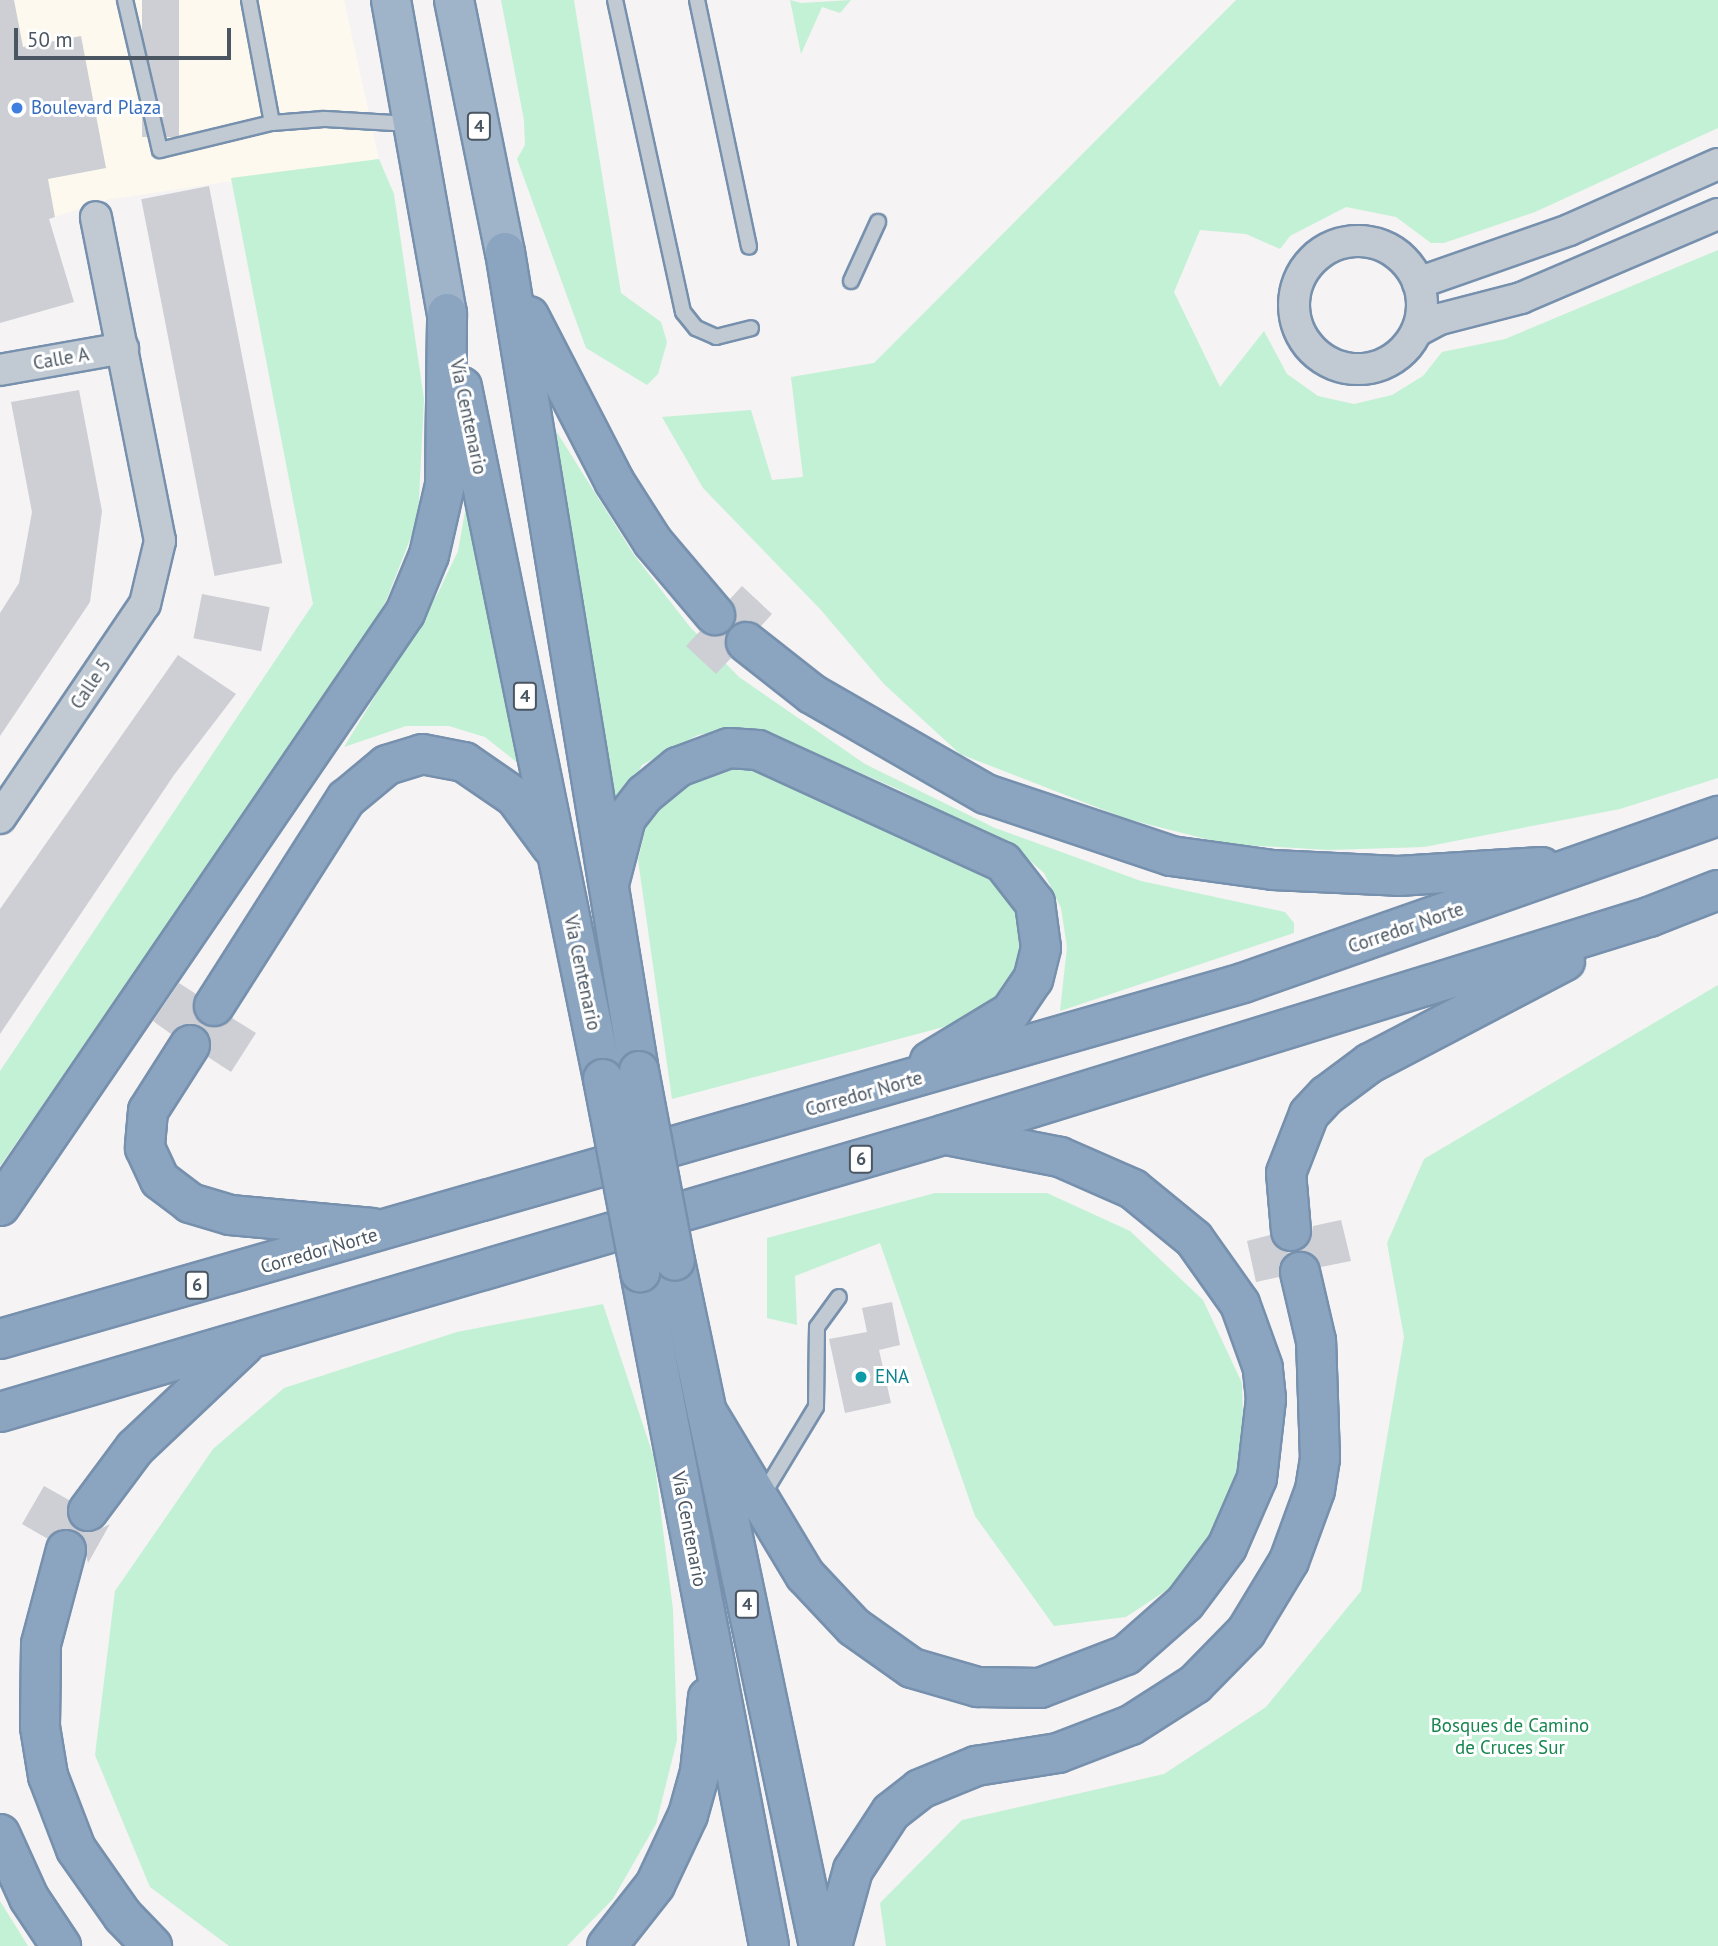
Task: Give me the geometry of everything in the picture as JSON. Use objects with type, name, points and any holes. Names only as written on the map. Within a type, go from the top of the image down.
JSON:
[{"type":"highway","name":"Vía Centenario","points":[[391,0],[447,313],[558,855],[621,1075],[657,1267],[710,1639],[769,1946]]},
{"type":"highway","name":"Vía Centenario","points":[[454,0],[505,252],[606,893],[621,1075]]},
{"type":"highway","points":[[505,252],[541,348],[590,440],[653,542],[715,615]]},
{"type":"highway","points":[[0,1206],[405,613],[429,555],[445,485],[447,313]]},
{"type":"highway","points":[[746,642],[812,694],[986,794],[1171,856],[1273,870],[1398,876],[1593,864]]},
{"type":"highway","points":[[606,893],[626,818],[645,794],[678,767],[729,748],[758,750],[1003,862],[1035,903],[1041,948],[1033,979],[1011,1012],[887,1088]]},
{"type":"highway","points":[[215,1006],[346,799],[387,765],[422,754],[464,762],[515,797],[558,855]]},
{"type":"highway","name":"Corredor Norte","points":[[0,1339],[394,1230],[1243,983],[1593,864],[1718,816]]},
{"type":"highway","name":"6","points":[[0,1412],[943,1135],[1649,917],[1718,890]]},
{"type":"highway","points":[[1291,1231],[1286,1173],[1309,1114],[1327,1095],[1370,1063],[1649,917]]},
{"type":"highway","points":[[190,1045],[148,1111],[145,1148],[160,1180],[190,1203],[230,1215],[394,1230]]},
{"type":"highway","points":[[707,1412],[758,1503],[805,1575],[884,1651],[947,1680],[1009,1690],[1071,1680],[1126,1655],[1185,1603],[1227,1547],[1256,1478],[1266,1399],[1254,1335],[1221,1271],[1166,1212],[1100,1171],[1022,1148],[943,1135]]},
{"type":"highway","name":"Vía Centenario","points":[[657,1267],[707,1412],[819,1946]]},
{"type":"highway","points":[[832,1946],[853,1870],[891,1812],[919,1789],[976,1766],[1058,1753],[1131,1725],[1195,1684],[1246,1632],[1298,1539],[1320,1459],[1315,1341],[1300,1272]]},
{"type":"highway","points":[[88,1511],[135,1448],[252,1338]]},
{"type":"highway","points":[[66,1550],[41,1644],[40,1727],[48,1776],[76,1849],[123,1916],[152,1946]]},
{"type":"highway","points":[[607,1946],[655,1885],[688,1815],[706,1728],[710,1639]]},
{"type":"highway","points":[[0,1834],[29,1898],[61,1946]]},
{"type":"street","points":[[1418,283],[1569,230],[1718,164]]},
{"type":"street","points":[[1417,331],[1422,316],[1418,283],[1392,251],[1352,241],[1323,251],[1301,273],[1293,314],[1312,351],[1349,370],[1390,362],[1417,331],[1440,319],[1521,298],[1718,214]]},
{"type":"street","points":[[96,217],[123,348]]},
{"type":"street","name":"Calle A","points":[[0,370],[123,348]]},
{"type":"street","name":"Calle 5","points":[[0,818],[145,604],[160,541],[123,348]]},
{"type":"lane","points":[[125,0],[160,150],[272,122],[324,119],[413,124]]},
{"type":"lane","points":[[249,0],[272,122]]},
{"type":"lane","points":[[615,0],[684,312],[696,328],[716,337],[751,328]]},
{"type":"lane","points":[[697,0],[749,247]]},
{"type":"lane","points":[[851,281],[878,222]]},
{"type":"lane","points":[[758,1503],[816,1407],[817,1327],[839,1297]]},
{"type":"shaded area","points":[[0,0],[344,0],[379,159],[106,200],[0,235]]},
{"type":"green space","points":[[501,0],[574,0],[621,293],[661,322],[667,342],[658,374],[647,385],[586,348],[517,159],[525,145],[524,120]]},
{"type":"green space","points":[[790,0],[801,3],[851,0],[840,13],[822,7],[801,54]]},
{"type":"green space","points":[[1236,0],[1718,0],[1718,128],[1535,212],[1444,243],[1431,243],[1396,217],[1346,207],[1290,236],[1280,249],[1246,234],[1200,230],[1174,292],[1220,387],[1264,331],[1287,374],[1318,396],[1354,404],[1392,395],[1423,376],[1442,352],[1505,339],[1718,250],[1718,778],[1620,809],[1424,847],[1328,850],[1226,844],[1127,819],[960,754],[884,684],[820,609],[703,488],[662,417],[751,410],[772,480],[803,477],[791,377],[874,363]]},
{"type":"green space","points":[[379,159],[394,194],[424,399],[418,519],[386,601],[332,693],[0,1166],[0,1071],[313,604],[231,178]]},
{"type":"green space","points":[[535,383],[553,426],[634,555],[690,627],[739,677],[865,764],[995,828],[1141,881],[1285,912],[1294,923],[1294,933],[1060,1011],[1067,947],[1061,908],[1044,873],[1021,853],[900,790],[777,737],[737,729],[698,735],[642,765],[617,810]]},
{"type":"green space","points":[[474,505],[524,768],[485,737],[449,726],[406,726],[344,747],[438,593],[458,551],[466,506]]},
{"type":"green space","points":[[742,766],[773,770],[1005,883],[1022,913],[1023,954],[1009,987],[989,1009],[951,1025],[672,1099],[638,860],[650,809],[676,783],[711,769]]},
{"type":"green space","name":"Bosques de Camino de Cruces Sur","points":[[1718,985],[1718,1946],[886,1946],[880,1903],[962,1820],[1164,1774],[1266,1707],[1361,1591],[1404,1337],[1387,1243],[1424,1159]]},
{"type":"green space","points":[[935,1193],[1047,1193],[1130,1231],[1203,1300],[1242,1383],[1244,1453],[1216,1531],[1185,1578],[1126,1617],[1054,1626],[975,1516],[880,1243],[795,1276],[797,1325],[767,1318],[767,1238]]},
{"type":"green space","points":[[603,1304],[654,1458],[673,1610],[677,1740],[656,1824],[613,1899],[567,1946],[229,1946],[150,1887],[95,1755],[115,1591],[213,1449],[284,1388],[457,1332]]},
{"type":"green space","points":[[0,1901],[28,1946],[0,1946]]},
{"type":"building","points":[[0,0],[14,0],[23,47],[81,36],[106,168],[48,179],[55,217],[49,219],[74,302],[0,323]]},
{"type":"building","points":[[142,0],[179,0],[179,137],[142,137]]},
{"type":"building","points":[[209,186],[282,563],[215,576],[141,199]]},
{"type":"building","points":[[79,390],[102,511],[90,602],[0,736],[0,613],[19,583],[32,512],[11,402]]},
{"type":"building","points":[[742,586],[772,614],[761,626],[748,620],[735,624],[736,610],[730,599]]},
{"type":"building","points":[[202,594],[270,607],[261,651],[193,638]]},
{"type":"building","points":[[700,631],[708,636],[727,633],[726,649],[731,658],[716,674],[686,646]]},
{"type":"building","points":[[178,655],[236,694],[174,775],[0,1034],[0,909]]},
{"type":"building","points":[[179,983],[196,994],[194,1015],[203,1025],[223,1026],[232,1018],[256,1033],[231,1072],[208,1057],[210,1036],[201,1026],[181,1025],[171,1034],[153,1021]]},
{"type":"building","points":[[1341,1220],[1351,1261],[1321,1267],[1315,1257],[1299,1251],[1310,1241],[1313,1226]]},
{"type":"building","points":[[1270,1235],[1281,1250],[1291,1253],[1279,1265],[1279,1277],[1256,1282],[1247,1241]]},
{"type":"building","name":"ENA","points":[[892,1302],[900,1345],[879,1350],[891,1403],[845,1413],[829,1339],[867,1332],[862,1308]]},
{"type":"building","points":[[44,1486],[69,1500],[68,1519],[76,1529],[96,1531],[110,1524],[88,1563],[81,1534],[61,1529],[48,1539],[22,1524]]},
{"type":"place","name":"Boulevard Plaza","points":[[17,108]]},
{"type":"place","name":"ENA","points":[[861,1377]]}]
